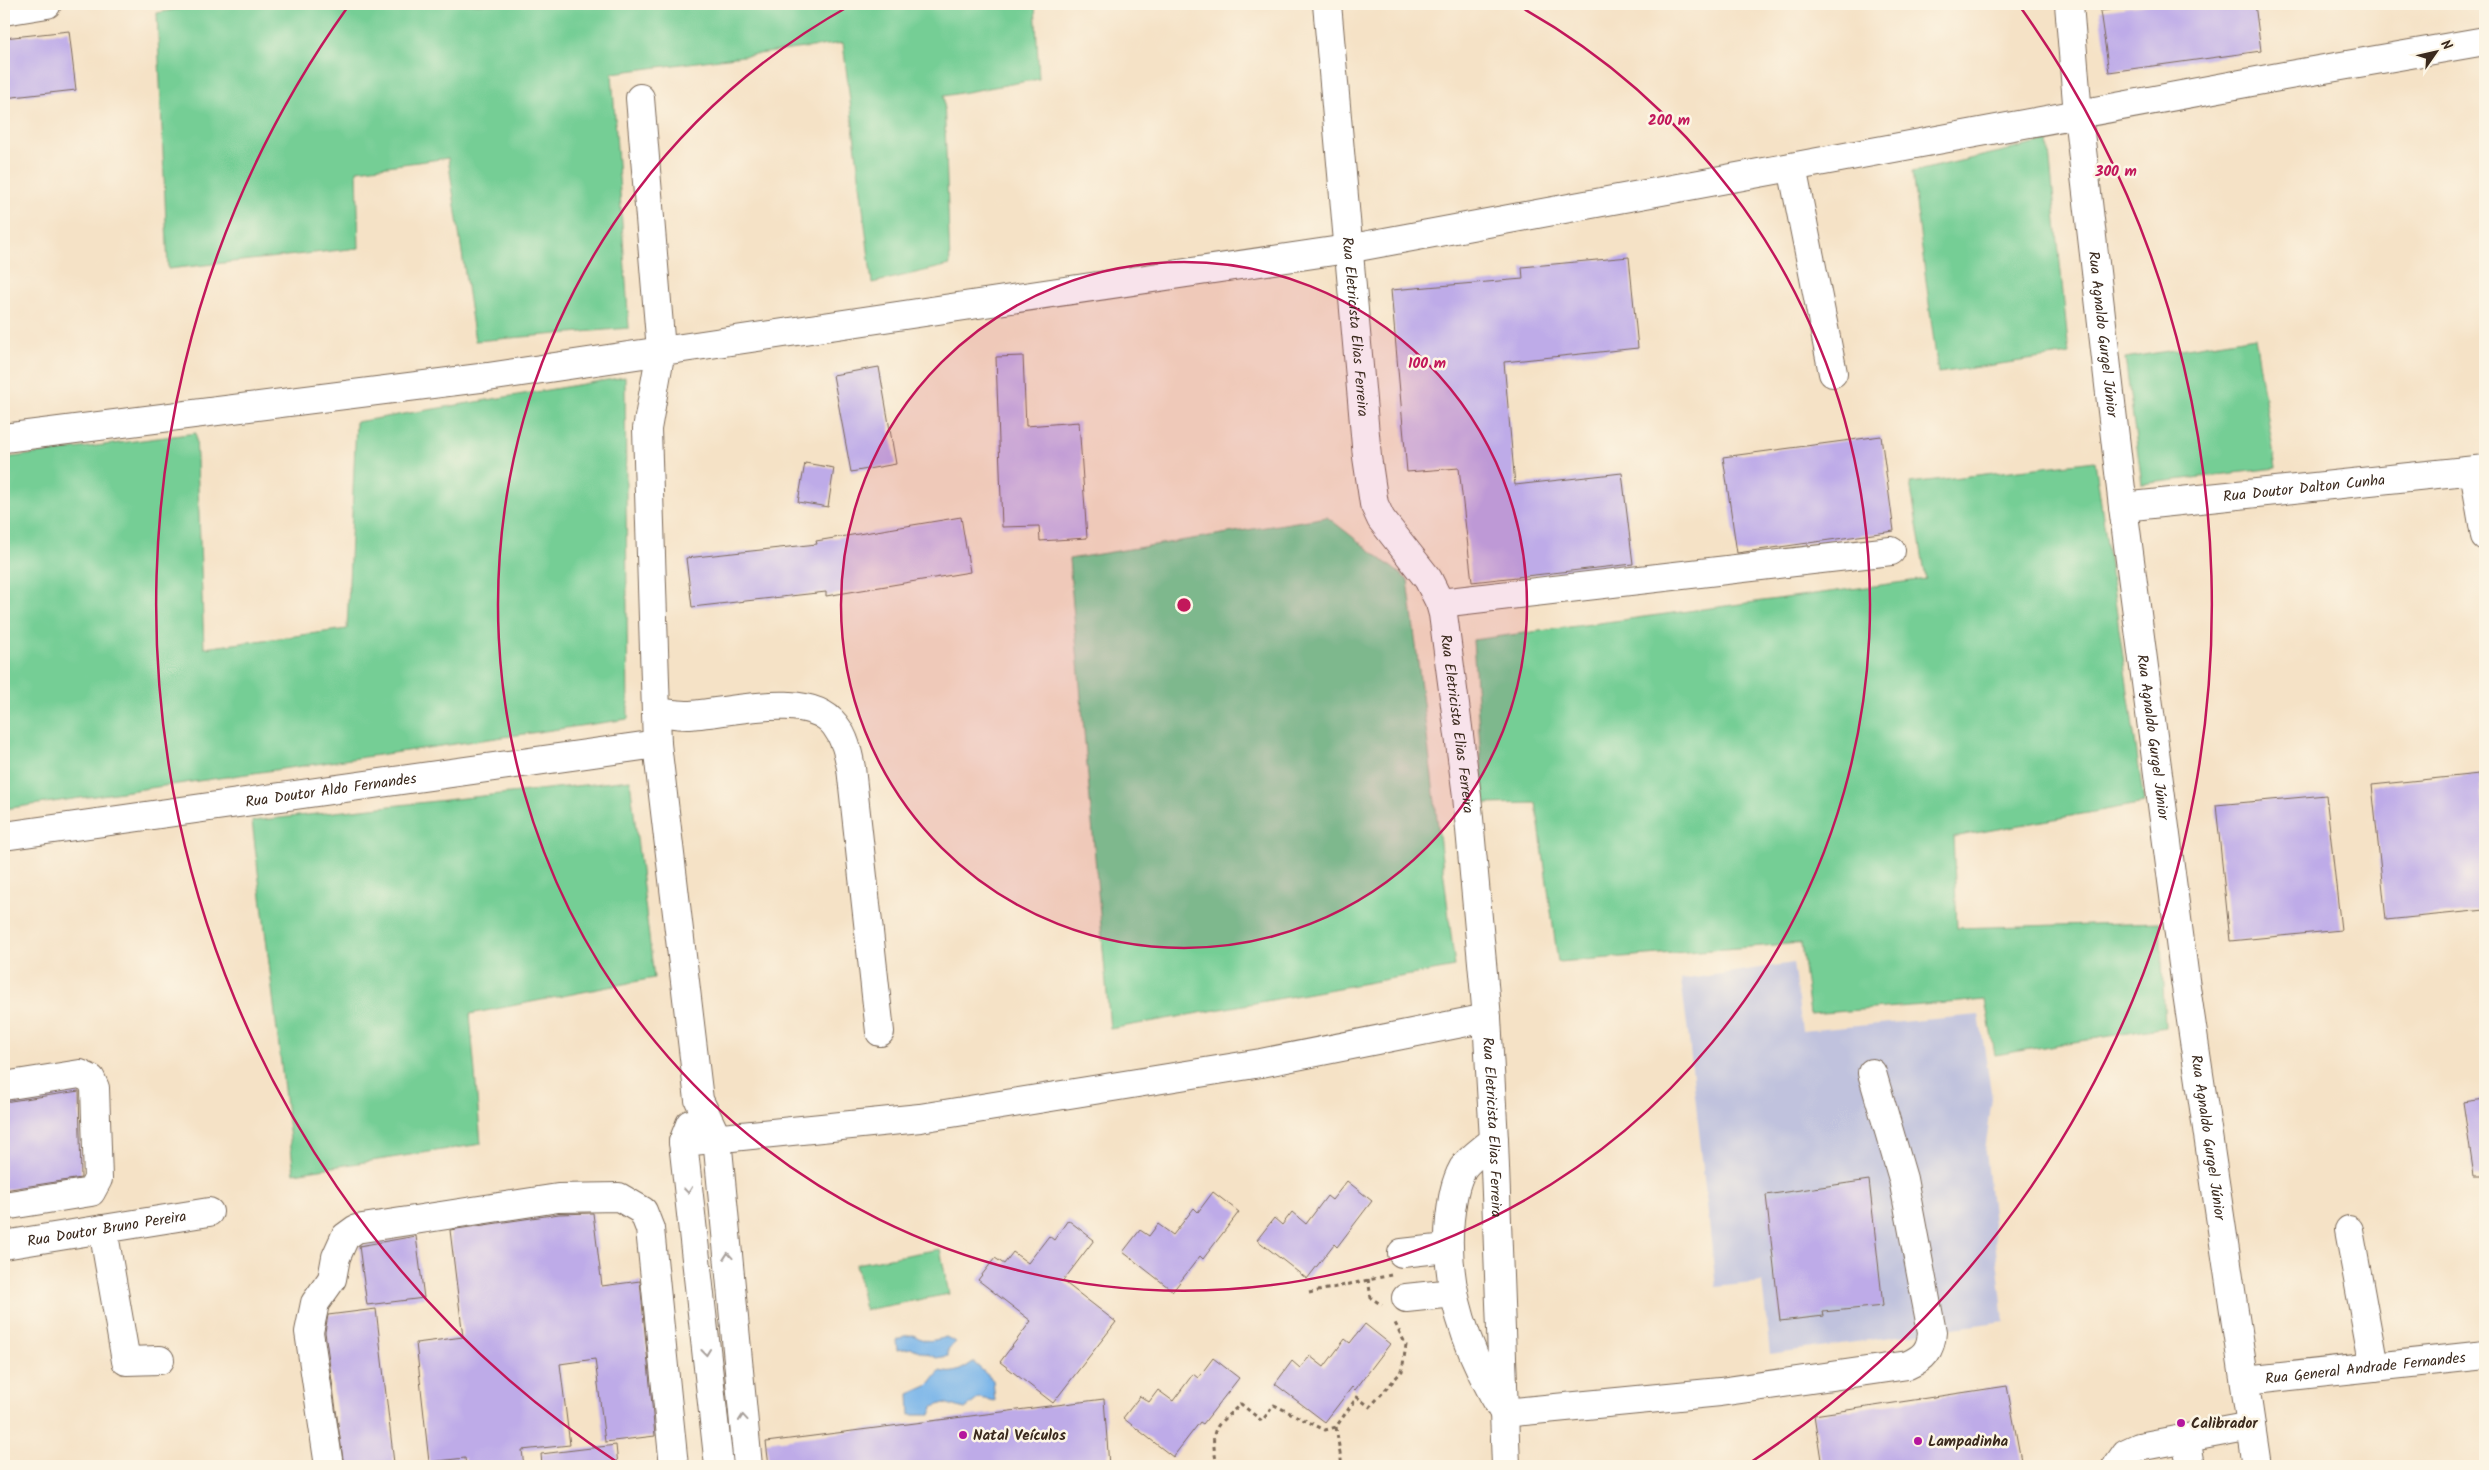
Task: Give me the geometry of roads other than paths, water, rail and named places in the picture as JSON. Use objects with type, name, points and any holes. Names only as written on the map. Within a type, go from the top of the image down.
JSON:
[{"type":"street","points":[[4,11],[47,4]]},
{"type":"street","name":"Rua Eletricista Elias Ferreira","points":[[1327,4],[1366,457],[1374,504],[1388,531],[1417,563],[1440,603],[1467,796],[1487,1018],[1494,1140],[1506,1466]]},
{"type":"street","name":"Rua Agnaldo Gurgel Júnior","points":[[2069,4],[2078,115],[2123,507],[2185,980],[2256,1466]]},
{"type":"street","points":[[4,438],[488,377],[1347,249],[2485,41]]},
{"type":"street","points":[[640,98],[660,350],[647,429],[657,744],[699,1100],[717,1138],[748,1466]]},
{"type":"street","points":[[1792,167],[1833,374]]},
{"type":"street","points":[[2479,470],[2485,536]]},
{"type":"street","name":"Rua Doutor Dalton Cunha","points":[[2123,507],[2479,470]]},
{"type":"street","points":[[1440,603],[1891,551]]},
{"type":"street","points":[[656,712],[685,715],[786,705],[814,709],[834,723],[845,742],[851,768],[880,1032]]},
{"type":"street","name":"Rua Doutor Aldo Fernandes","points":[[4,836],[657,744]]},
{"type":"street","points":[[682,1142],[940,1114],[1261,1063],[1487,1018]]},
{"type":"street","points":[[1494,1140],[1464,1167],[1453,1194],[1448,1248],[1454,1294],[1465,1336],[1491,1391],[1504,1413],[1720,1392],[1908,1365],[1922,1358],[1931,1345],[1932,1332],[1903,1180],[1872,1073]]},
{"type":"street","points":[[4,1086],[80,1074],[91,1079],[95,1088],[98,1179],[90,1192],[4,1206]]},
{"type":"street","points":[[699,1100],[682,1142],[719,1466]]},
{"type":"street","points":[[329,1466],[309,1332],[315,1303],[332,1279],[336,1256],[345,1237],[356,1229],[558,1198],[619,1197],[643,1211],[650,1229],[674,1466]]},
{"type":"street","name":"Rua Doutor Bruno Pereira","points":[[4,1245],[209,1212]]},
{"type":"street","points":[[103,1229],[126,1362],[160,1360]]},
{"type":"street","points":[[2349,1230],[2374,1367]]},
{"type":"street","points":[[1448,1248],[1397,1291],[1454,1294]]},
{"type":"street","name":"Rua General Andrade Fernandes","points":[[2245,1381],[2485,1354]]},
{"type":"street","points":[[2117,1466],[2126,1453],[2139,1447],[2251,1426]]},
{"type":"street","points":[[2186,1438],[2191,1466]]},
{"type":"water","points":[[914,1335],[929,1340],[946,1337],[956,1342],[948,1349],[948,1356],[937,1358],[912,1348],[897,1350],[896,1340],[904,1336]]},
{"type":"water","points":[[973,1362],[993,1380],[995,1401],[979,1398],[965,1409],[944,1403],[933,1407],[930,1415],[910,1415],[909,1394],[929,1385],[940,1371],[957,1371]]},
{"type":"place","name":"Calibrador","points":[[2181,1423]]},
{"type":"place","name":"Natal Veículos","points":[[963,1435]]},
{"type":"place","name":"Lampadinha","points":[[1918,1441]]}]
